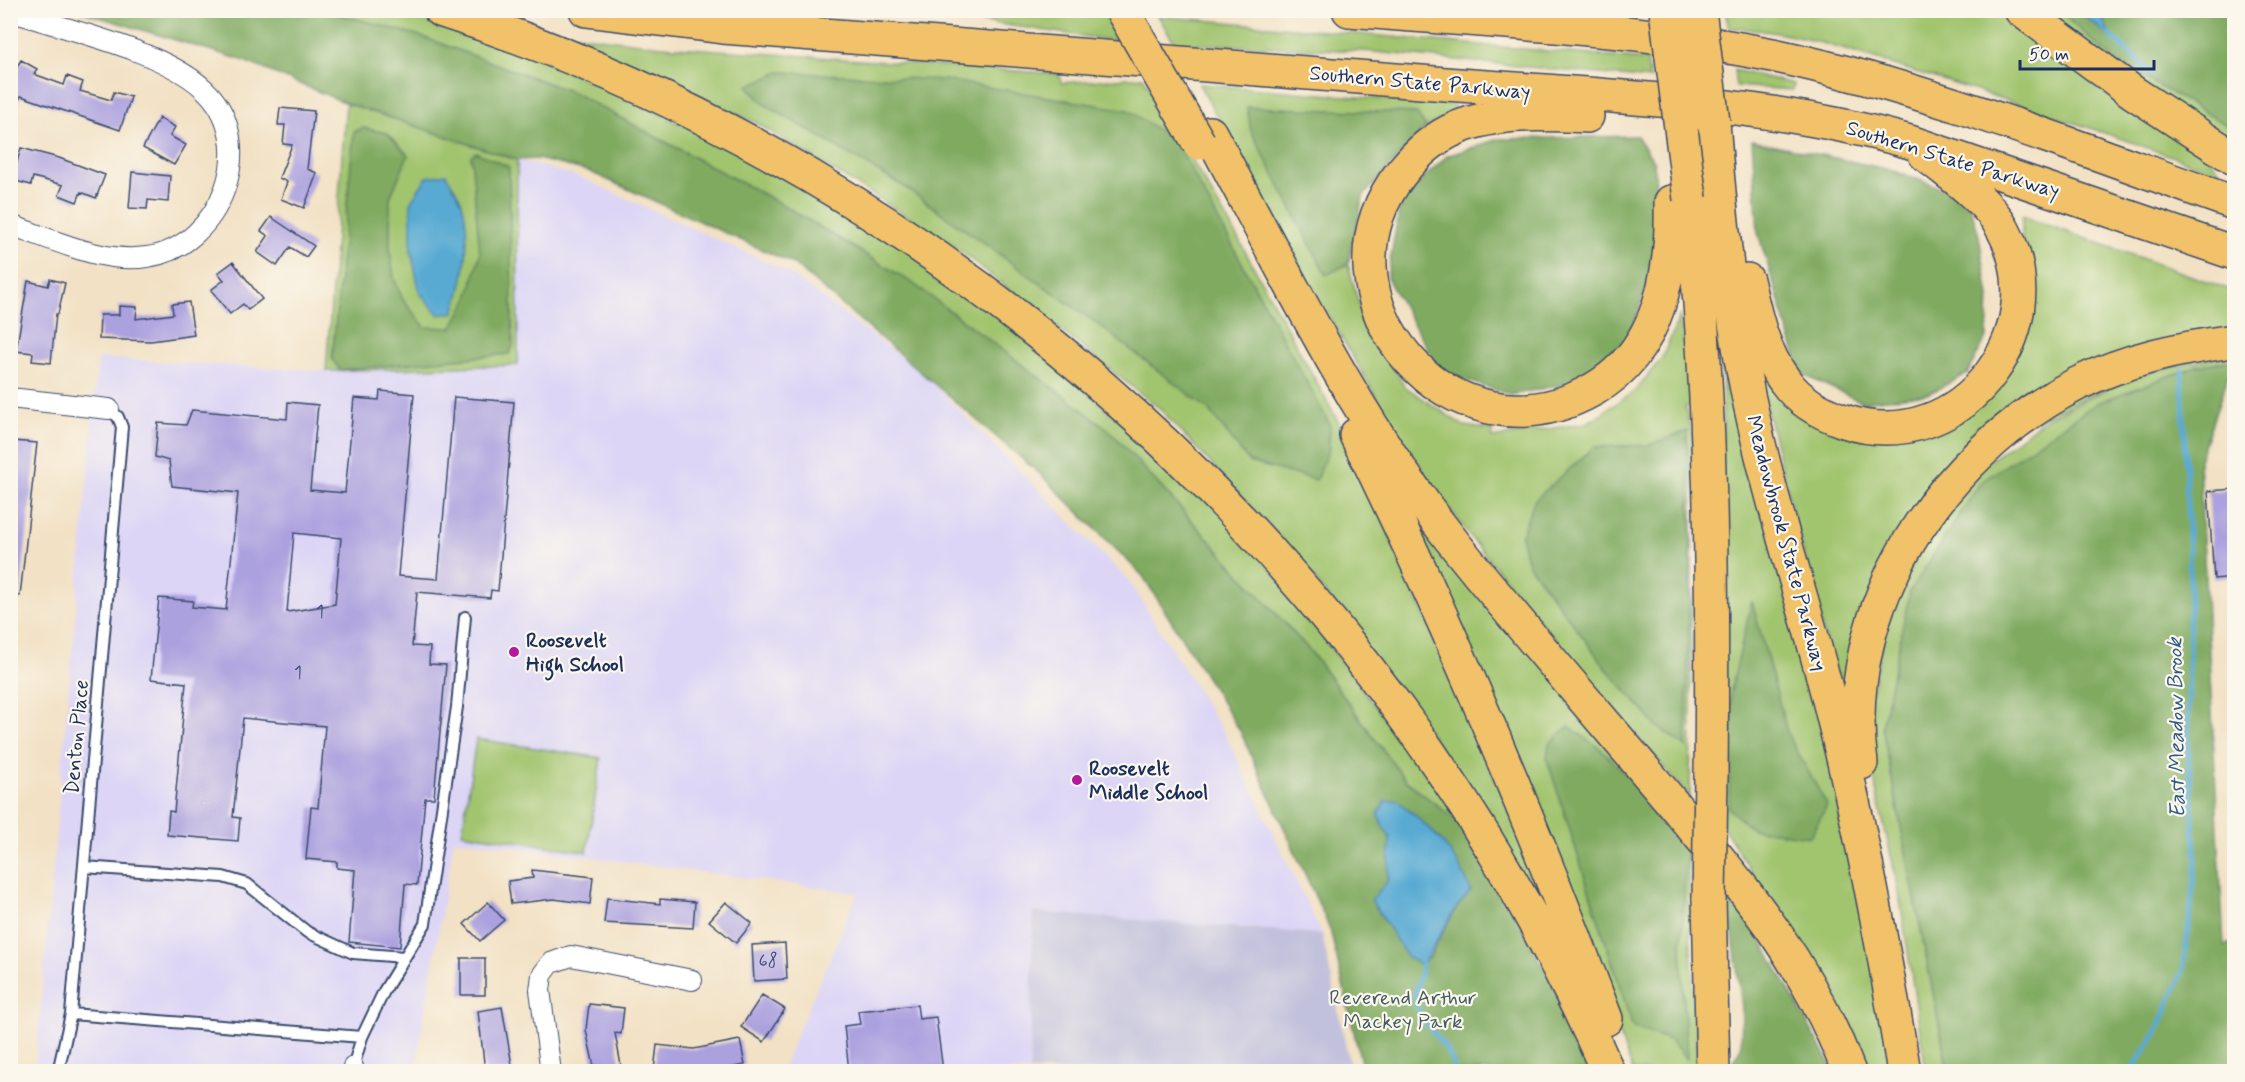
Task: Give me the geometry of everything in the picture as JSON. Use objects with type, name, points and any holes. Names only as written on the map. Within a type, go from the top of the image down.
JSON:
[{"type":"highway","points":[[440,10],[605,71],[684,108],[804,173],[885,222],[1012,312],[1116,399],[1192,470],[1262,542],[1380,685],[1439,767],[1519,896],[1572,993],[1608,1071]]},
{"type":"highway","name":"Southern State Parkway","points":[[586,10],[723,27],[1760,112],[1833,122],[1910,142],[2235,253]]},
{"type":"highway","points":[[1122,10],[1204,138],[1403,475],[1462,553],[1763,912],[1811,989],[1849,1071]]},
{"type":"highway","points":[[1139,10],[1339,400],[1421,572],[1552,879],[1624,1071]]},
{"type":"highway","points":[[1349,10],[1616,32],[1711,44],[1777,57],[1935,99],[2235,203]]},
{"type":"highway","points":[[1666,10],[1677,94],[1693,198],[1671,244],[1664,287],[1645,339],[1614,376],[1569,402],[1536,409],[1499,409],[1451,395],[1412,362],[1400,347],[1380,312],[1373,285],[1370,259],[1374,226],[1380,210],[1405,168],[1444,134],[1473,122],[1512,116],[1760,112]]},
{"type":"highway","name":"Meadowbrook State Parkway","points":[[1699,10],[1713,122],[1693,198],[1708,454],[1711,776],[1709,898],[1713,1071]]},
{"type":"highway","points":[[2021,10],[2134,93],[2235,158]]},
{"type":"highway","points":[[1713,122],[1752,302],[1770,357],[1786,383],[1810,405],[1832,417],[1864,426],[1897,427],[1916,424],[1935,418],[1966,401],[1991,376],[1999,362],[2017,312],[2015,264],[1996,218],[1972,193],[1910,142]]},
{"type":"highway","name":"Meadowbrook State Parkway","points":[[1693,198],[1735,325],[1756,431],[1831,706],[1874,899],[1904,1071]]},
{"type":"highway","points":[[1874,899],[1857,726],[1861,673],[1873,622],[1890,578],[1923,520],[1959,474],[1980,452],[2023,417],[2078,384],[2129,362],[2187,348],[2235,341]]},
{"type":"street","points":[[10,11],[177,68],[205,90],[217,106],[228,130],[232,159],[224,195],[211,217],[179,246],[147,257],[111,258],[10,225]]},
{"type":"street","points":[[10,398],[109,409]]},
{"type":"street","points":[[551,1071],[540,990],[542,975],[551,963],[571,956],[692,980]]},
{"type":"lane","name":"Denton Place","points":[[58,1071],[71,1014],[122,427],[118,417],[109,409]]},
{"type":"lane","points":[[353,1069],[362,1037],[384,991],[425,924],[457,707],[465,617]]},
{"type":"lane","points":[[84,867],[223,877],[247,884],[307,932],[353,953],[404,957]]},
{"type":"lane","points":[[71,1014],[362,1037]]},
{"type":"shaded area","name":"Roosevelt High School","points":[[517,160],[579,177],[786,271],[921,372],[1129,581],[1226,736],[1322,934],[1033,912],[1030,1071],[781,1071],[858,893],[454,839],[415,1071],[330,1072],[251,1066],[218,1072],[35,1072],[98,358],[326,371],[518,365]]},
{"type":"shaded area","points":[[1033,912],[1322,934],[1351,1071],[1030,1071]]},
{"type":"green space","points":[[1039,10],[1108,16],[1123,42],[959,18],[837,11]]},
{"type":"green space","name":"Reverend Arthur Mackey Park","points":[[79,11],[326,11],[417,35],[572,92],[783,205],[911,282],[1108,429],[1311,652],[1405,780],[1471,832],[1599,1071],[1363,1071],[1330,929],[1240,731],[1143,576],[1041,475],[794,264],[588,171],[538,159],[517,160],[346,103],[242,60]],"holes":[[[1378,815],[1471,891],[1457,907],[1429,958],[1388,881],[1390,838]]]},
{"type":"green space","points":[[326,11],[409,11],[477,29],[816,187],[973,292],[1235,522],[1471,832],[1405,780],[1311,652],[1108,429],[911,282],[783,205],[572,92],[417,35]]},
{"type":"green space","points":[[1725,11],[2009,11],[2200,149],[2223,174],[2105,133],[1841,48],[1774,32],[1729,28]]},
{"type":"green space","points":[[2038,11],[2059,11],[2115,61],[2234,129],[2234,147]]},
{"type":"green space","points":[[2059,11],[2079,11],[2110,37],[2100,11],[2225,11],[2227,35],[2234,36],[2234,129],[2115,61]]},
{"type":"green space","points":[[1158,16],[1647,60],[1650,79],[1365,51],[1175,43]]},
{"type":"green space","points":[[568,34],[661,46],[1060,74],[1061,83],[1143,77],[1240,242],[1349,442],[1558,924],[1548,929],[1435,740],[1300,559],[1159,408],[949,242],[755,122],[566,42]]},
{"type":"green space","points":[[1734,70],[1794,84],[1793,90],[1736,86]]},
{"type":"green space","points":[[780,72],[944,80],[1128,110],[1176,142],[1330,425],[1329,449],[1316,480],[1249,462],[1209,410],[1096,323],[906,188],[764,104],[747,86]]},
{"type":"green space","points":[[1199,84],[1454,105],[1455,113],[1426,127],[1363,196],[1348,264],[1362,316],[1404,386],[1464,426],[1493,430],[1492,438],[1587,423],[1635,391],[1662,358],[1680,316],[1692,405],[1685,407],[1693,440],[1690,797],[1468,534],[1409,452],[1317,296]]},
{"type":"green space","points":[[346,103],[517,160],[518,365],[326,371]]},
{"type":"green space","points":[[1247,107],[1416,113],[1426,127],[1363,196],[1348,264],[1326,275],[1251,131]]},
{"type":"green space","points":[[363,128],[387,133],[408,155],[390,198],[390,249],[394,278],[403,300],[425,327],[452,328],[468,299],[480,254],[471,156],[476,152],[509,167],[513,346],[509,354],[340,370],[332,359],[354,132]]},
{"type":"green space","points":[[1637,136],[1654,162],[1660,233],[1644,294],[1623,352],[1585,380],[1511,395],[1441,372],[1387,278],[1401,200],[1447,156],[1498,139]]},
{"type":"green space","points":[[1752,140],[1891,170],[1968,197],[1979,236],[1989,296],[1987,336],[1967,374],[1928,394],[1862,402],[1801,374],[1758,233]]},
{"type":"green space","points":[[2022,216],[2234,291],[2234,333],[2219,334],[1965,454],[1849,701],[1830,659],[1751,347],[1838,430],[1999,387],[2022,242]]},
{"type":"green space","points":[[1716,280],[1827,730],[1896,1071],[1863,1071],[1840,1011],[1723,827],[1723,376]]},
{"type":"green space","points":[[2234,353],[2234,360],[2196,366],[1882,727],[1948,1071],[1926,1071],[1898,886],[1876,790],[1867,712],[1889,614],[1925,540],[1985,464],[2044,420],[2133,376]]},
{"type":"green space","points":[[2234,360],[2234,379],[2228,377],[2199,460],[2224,946],[2234,941],[2234,1071],[1948,1071],[1882,727],[1910,591],[1981,482],[2097,403],[2196,366]]},
{"type":"green space","points":[[1687,431],[1691,531],[1686,747],[1656,726],[1606,668],[1528,564],[1521,536],[1534,501],[1594,447],[1649,445]]},
{"type":"green space","points":[[1388,461],[1688,828],[1689,908],[1698,1071],[1633,1071],[1563,887]]},
{"type":"green space","points":[[1752,601],[1788,735],[1827,805],[1810,837],[1752,829],[1729,809],[1731,690]]},
{"type":"green space","points":[[1569,726],[1602,750],[1671,820],[1687,842],[1681,948],[1687,1059],[1670,1040],[1633,1028],[1547,759],[1549,744]]},
{"type":"green space","points":[[476,739],[601,758],[587,852],[462,833]]},
{"type":"green space","points":[[1728,895],[1759,936],[1832,1071],[1736,1071],[1734,1060],[1741,1047],[1742,1008]]},
{"type":"water","points":[[2079,11],[2100,11],[2111,38]]},
{"type":"water","points":[[446,174],[462,203],[467,246],[464,273],[454,312],[439,315],[420,293],[411,251],[411,201],[427,177]]},
{"type":"water","points":[[1397,800],[1431,830],[1450,851],[1471,891],[1457,907],[1422,966],[1407,957],[1371,900],[1388,881],[1390,838],[1378,815],[1385,801]]},
{"type":"building","points":[[21,60],[37,69],[34,74],[64,85],[67,76],[83,82],[80,91],[111,100],[114,92],[131,97],[120,130],[21,96],[10,116],[10,68],[15,70]]},
{"type":"building","points":[[280,108],[314,111],[307,169],[317,173],[304,208],[281,199],[287,182],[279,178],[292,145],[283,144],[285,125],[278,125]]},
{"type":"building","points":[[159,118],[175,127],[170,136],[186,145],[174,165],[143,148]]},
{"type":"building","points":[[21,148],[59,158],[105,175],[96,198],[81,192],[77,202],[59,195],[63,185],[33,177],[31,185],[12,180]]},
{"type":"building","points":[[132,172],[170,176],[168,202],[148,200],[147,209],[129,208]]},
{"type":"building","points":[[271,217],[314,246],[306,257],[290,247],[277,266],[257,252],[268,236],[261,231]]},
{"type":"building","points":[[233,262],[262,299],[248,310],[243,304],[230,314],[211,290],[224,280],[218,273]]},
{"type":"building","points":[[50,279],[65,283],[58,314],[56,314],[51,363],[32,361],[33,353],[16,351],[28,281],[48,286]]},
{"type":"building","points":[[189,302],[194,335],[151,341],[99,339],[100,315],[119,315],[119,306],[137,307],[136,319],[173,314],[172,304]]},
{"type":"building","points":[[380,391],[414,394],[398,576],[438,579],[454,397],[514,402],[498,591],[491,590],[490,598],[417,592],[412,646],[430,647],[429,664],[446,665],[434,798],[425,798],[417,885],[405,884],[400,947],[349,942],[355,870],[337,868],[337,862],[306,859],[311,807],[318,808],[325,726],[243,718],[233,817],[240,818],[238,841],[167,835],[169,811],[174,812],[186,683],[151,679],[159,598],[193,601],[192,607],[226,610],[238,493],[172,486],[169,461],[155,457],[158,423],[186,425],[192,410],[287,419],[288,402],[318,405],[310,490],[345,493],[354,398],[379,400]],"holes":[[[294,533],[341,538],[335,604],[287,612]]]},
{"type":"building","points":[[13,441],[37,443],[20,596],[10,595],[10,457]]},
{"type":"building","points":[[2235,489],[2235,577],[2214,579],[2208,491]]},
{"type":"building","points":[[532,870],[593,877],[590,904],[554,899],[511,904],[508,881],[533,878]]},
{"type":"building","points":[[607,898],[660,904],[660,899],[695,902],[693,928],[604,923]]},
{"type":"building","points":[[488,902],[504,920],[480,941],[464,924]]},
{"type":"building","points":[[726,902],[752,923],[736,943],[709,921]]},
{"type":"building","points":[[785,943],[787,979],[754,981],[752,945]]},
{"type":"building","points":[[461,958],[485,958],[485,995],[461,995]]},
{"type":"building","points":[[762,995],[785,1009],[764,1042],[741,1027]]},
{"type":"building","points":[[589,1004],[624,1008],[621,1034],[615,1033],[622,1071],[595,1071],[586,1030]]},
{"type":"building","points":[[917,1005],[919,1019],[936,1017],[943,1071],[849,1071],[844,1026],[860,1024],[858,1011]]},
{"type":"building","points":[[502,1007],[513,1071],[485,1071],[478,1011]]},
{"type":"building","points":[[740,1040],[745,1065],[712,1071],[654,1070],[657,1045],[694,1049]]},
{"type":"waterway","name":"East Meadow Brook","points":[[2109,34],[2152,74]]},
{"type":"waterway","name":"East Meadow Brook","points":[[2130,1072],[2156,1034],[2183,971],[2196,863],[2188,748],[2190,578],[2182,370]]},
{"type":"waterway","points":[[1422,961],[1415,993],[1416,1003],[1425,1022],[1448,1052],[1455,1072]]},
{"type":"place","name":"Roosevelt High School","points":[[514,652]]},
{"type":"place","name":"Roosevelt Middle School","points":[[1077,780]]}]
